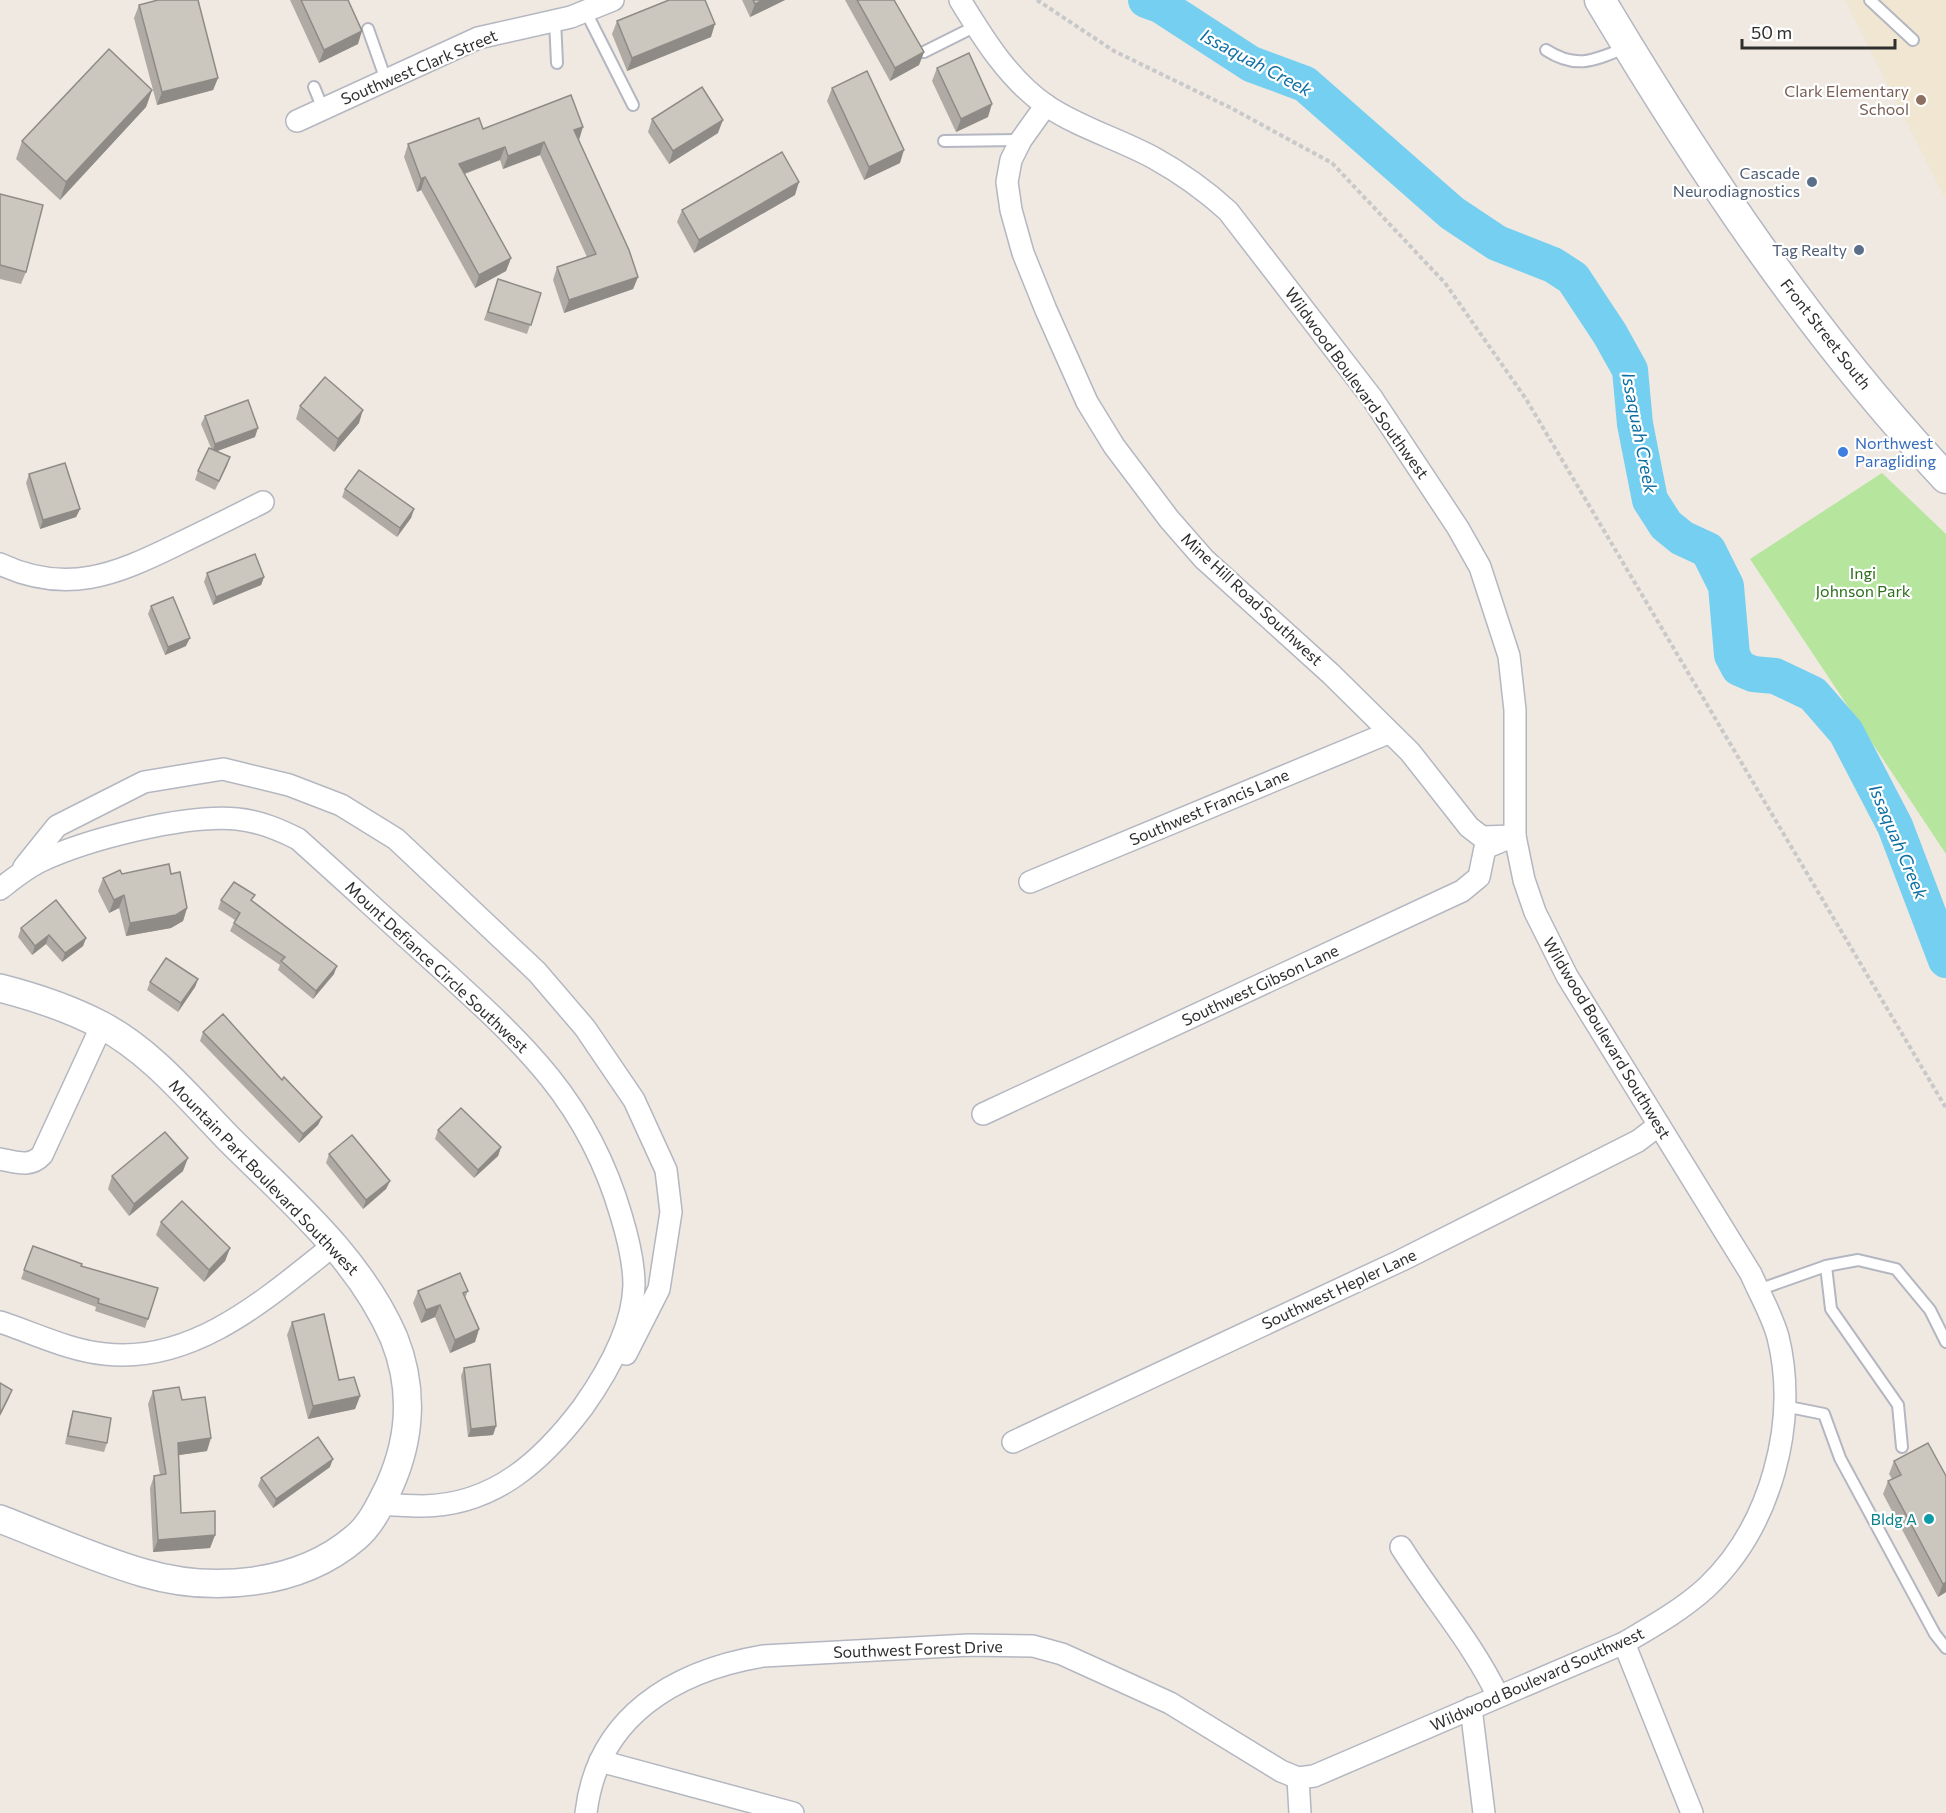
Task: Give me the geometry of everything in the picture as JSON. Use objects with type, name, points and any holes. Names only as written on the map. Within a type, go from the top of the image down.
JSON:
[{"type":"main road","name":"Front Street South","points":[[1600,0],[1671,117],[1731,207],[1805,309],[1880,403],[1946,478]]},
{"type":"street","name":"Southwest Clark Street","points":[[297,121],[478,38],[586,12],[613,0]]},
{"type":"street","name":"Wildwood Boulevard Southwest","points":[[960,0],[976,26],[1013,75],[1046,105],[1153,158],[1204,189],[1228,211],[1372,398],[1426,477],[1480,567],[1509,656],[1515,710],[1515,836],[1524,880],[1549,944],[1758,1290],[1777,1336],[1783,1372],[1782,1439],[1762,1507],[1750,1533],[1707,1587],[1670,1617],[1624,1643],[1331,1770],[1298,1778]]},
{"type":"street","name":"Mine Hill Road Southwest","points":[[1046,105],[1020,140],[1011,160],[1007,182],[1011,210],[1023,253],[1087,402],[1114,446],[1169,519],[1204,559],[1331,674],[1388,733],[1410,752],[1477,834],[1515,836]]},
{"type":"street","points":[[0,564],[32,576],[60,580],[87,579],[106,575],[141,562],[263,502]]},
{"type":"street","name":"Southwest Francis Lane","points":[[1030,882],[1388,733]]},
{"type":"street","points":[[18,874],[57,826],[144,782],[224,769],[289,785],[341,806],[396,838],[537,972],[585,1028],[634,1100],[666,1170],[671,1212],[659,1289],[630,1349],[597,1386]]},
{"type":"street","name":"Mount Defiance Circle Southwest","points":[[0,889],[18,874],[41,861],[70,850],[137,831],[197,821],[247,821],[269,825],[298,839],[514,1034],[558,1084],[597,1148],[610,1179],[630,1247],[634,1286],[631,1309],[620,1341],[597,1386],[557,1441],[537,1461],[493,1489],[462,1500],[425,1506],[381,1504]]},
{"type":"street","name":"Southwest Gibson Lane","points":[[983,1114],[1462,891],[1479,877],[1485,848],[1515,836]]},
{"type":"street","name":"Mountain Park Boulevard Southwest","points":[[0,988],[42,999],[102,1025],[129,1042],[161,1069],[334,1245],[362,1279],[395,1340],[409,1404],[407,1433],[398,1467],[381,1504],[357,1537],[338,1551],[278,1576],[234,1582],[202,1583],[144,1573],[0,1519]]},
{"type":"street","points":[[0,1159],[25,1164],[35,1162],[42,1155],[102,1025]]},
{"type":"street","name":"Southwest Hepler Lane","points":[[1012,1442],[1402,1260],[1638,1141],[1659,1125]]},
{"type":"street","points":[[0,1322],[104,1354],[132,1355],[158,1350],[210,1332],[247,1313],[334,1245]]},
{"type":"street","points":[[1401,1547],[1424,1584],[1472,1648],[1498,1696]]},
{"type":"street","points":[[1624,1643],[1692,1813]]},
{"type":"street","name":"Southwest Forest Drive","points":[[586,1813],[589,1790],[600,1761],[617,1729],[637,1710],[690,1678],[738,1660],[763,1656],[1011,1645],[1033,1647],[1062,1654],[1170,1703],[1281,1771],[1298,1778]]},
{"type":"street","points":[[1471,1708],[1484,1813]]},
{"type":"street","points":[[600,1761],[793,1813]]},
{"type":"street","points":[[1298,1778],[1300,1813]]},
{"type":"lane","points":[[1870,0],[1913,40]]},
{"type":"lane","points":[[586,12],[633,105]]},
{"type":"lane","points":[[555,20],[557,63]]},
{"type":"lane","points":[[924,52],[976,26]]},
{"type":"lane","points":[[368,29],[386,80]]},
{"type":"lane","points":[[1546,50],[1562,60],[1594,61],[1628,46]]},
{"type":"lane","points":[[314,87],[324,109]]},
{"type":"lane","points":[[944,141],[1020,140]]},
{"type":"lane","points":[[1758,1290],[1826,1266],[1858,1260],[1896,1269],[1930,1310],[1946,1342]]},
{"type":"lane","points":[[1826,1266],[1831,1309],[1898,1405],[1902,1448]]},
{"type":"lane","points":[[1784,1406],[1824,1414],[1840,1458],[1935,1634],[1946,1648]]},
{"type":"path","points":[[1037,0],[1114,51],[1231,108],[1332,163],[1444,283],[1526,399],[1946,1108]]},
{"type":"shaded area","name":"Clark Elementary School","points":[[1845,0],[1946,0],[1946,200]]},
{"type":"green space","name":"Ingi Johnson Park","points":[[1882,473],[1946,534],[1946,854],[1750,559]]},
{"type":"building","points":[[158,0],[198,0],[218,78],[162,92],[139,5]]},
{"type":"building","points":[[301,0],[348,0],[362,31],[324,50]]},
{"type":"building","points":[[669,0],[705,0],[715,24],[632,58],[617,21]]},
{"type":"building","points":[[857,0],[894,0],[924,52],[895,68]]},
{"type":"building","points":[[109,49],[152,90],[66,182],[22,141]]},
{"type":"building","points":[[969,53],[992,104],[961,119],[937,68]]},
{"type":"building","points":[[867,71],[904,150],[869,167],[832,88]]},
{"type":"building","points":[[702,87],[723,120],[673,151],[652,119]]},
{"type":"building","points":[[571,95],[583,127],[574,130],[629,250],[638,277],[569,300],[557,267],[596,254],[544,142],[508,156],[505,147],[459,164],[511,258],[479,275],[425,177],[421,179],[408,144],[479,118],[483,129]]},
{"type":"building","points":[[782,152],[799,182],[699,240],[682,210]]},
{"type":"building","points":[[0,194],[43,205],[26,272],[0,265]]},
{"type":"building","points":[[498,279],[541,293],[531,325],[488,312]]},
{"type":"building","points":[[325,377],[363,410],[338,439],[300,406]]},
{"type":"building","points":[[248,400],[258,428],[215,444],[205,416]]},
{"type":"building","points":[[209,448],[230,457],[219,481],[198,471]]},
{"type":"building","points":[[65,463],[80,509],[43,520],[29,474]]},
{"type":"building","points":[[359,470],[414,509],[400,528],[345,489]]},
{"type":"building","points":[[255,554],[264,577],[216,597],[207,573]]},
{"type":"building","points":[[173,597],[190,638],[168,647],[151,606]]},
{"type":"building","points":[[169,864],[171,874],[180,872],[187,908],[176,915],[130,923],[124,895],[114,900],[103,878],[120,870],[122,874]]},
{"type":"building","points":[[234,882],[255,895],[251,900],[337,966],[316,991],[281,961],[285,957],[234,923],[240,913],[221,900]]},
{"type":"building","points":[[56,900],[86,938],[65,953],[49,935],[35,946],[21,928]]},
{"type":"building","points":[[166,958],[198,979],[181,1003],[150,982]]},
{"type":"building","points":[[223,1014],[282,1080],[284,1077],[322,1117],[303,1134],[203,1032]]},
{"type":"building","points":[[461,1108],[501,1147],[478,1170],[438,1130]]},
{"type":"building","points":[[165,1132],[188,1158],[134,1204],[112,1176]]},
{"type":"building","points":[[352,1135],[390,1181],[366,1200],[329,1154]]},
{"type":"building","points":[[182,1201],[230,1248],[209,1270],[161,1222]]},
{"type":"building","points":[[33,1246],[82,1264],[81,1266],[158,1288],[148,1319],[98,1303],[99,1299],[24,1270]]},
{"type":"building","points":[[460,1273],[468,1291],[463,1293],[479,1329],[455,1340],[440,1305],[426,1310],[418,1291]]},
{"type":"building","points":[[324,1314],[339,1380],[354,1377],[360,1396],[313,1406],[292,1322]]},
{"type":"building","points":[[490,1364],[496,1426],[471,1429],[464,1368]]},
{"type":"building","points":[[0,1383],[12,1390],[0,1414]]},
{"type":"building","points":[[179,1387],[182,1400],[205,1397],[211,1438],[178,1443],[181,1513],[215,1511],[215,1535],[158,1540],[154,1476],[166,1474],[153,1391]]},
{"type":"building","points":[[73,1411],[111,1418],[107,1443],[68,1436]]},
{"type":"building","points":[[318,1437],[333,1459],[276,1499],[261,1478]]},
{"type":"building","name":"Bldg A","points":[[1928,1443],[1946,1476],[1946,1582],[1943,1584],[1888,1481],[1901,1475],[1894,1461]]},
{"type":"waterway","name":"Issaquah Creek","points":[[1146,0],[1160,5],[1251,64],[1305,84],[1452,213],[1497,243],[1553,265],[1573,278],[1610,334],[1630,370],[1635,424],[1650,500],[1666,525],[1682,538],[1708,550],[1726,586],[1732,655],[1739,668],[1753,674],[1775,676],[1813,694],[1846,732],[1895,826],[1946,960]]},
{"type":"place","name":"Clark Elementary School","points":[[1921,100]]},
{"type":"place","name":"Cascade Neurodiagnostics","points":[[1812,182]]},
{"type":"place","name":"Tag Realty","points":[[1859,250]]},
{"type":"place","name":"Northwest Paragliding","points":[[1843,452]]},
{"type":"place","name":"Bldg A","points":[[1929,1519]]}]
